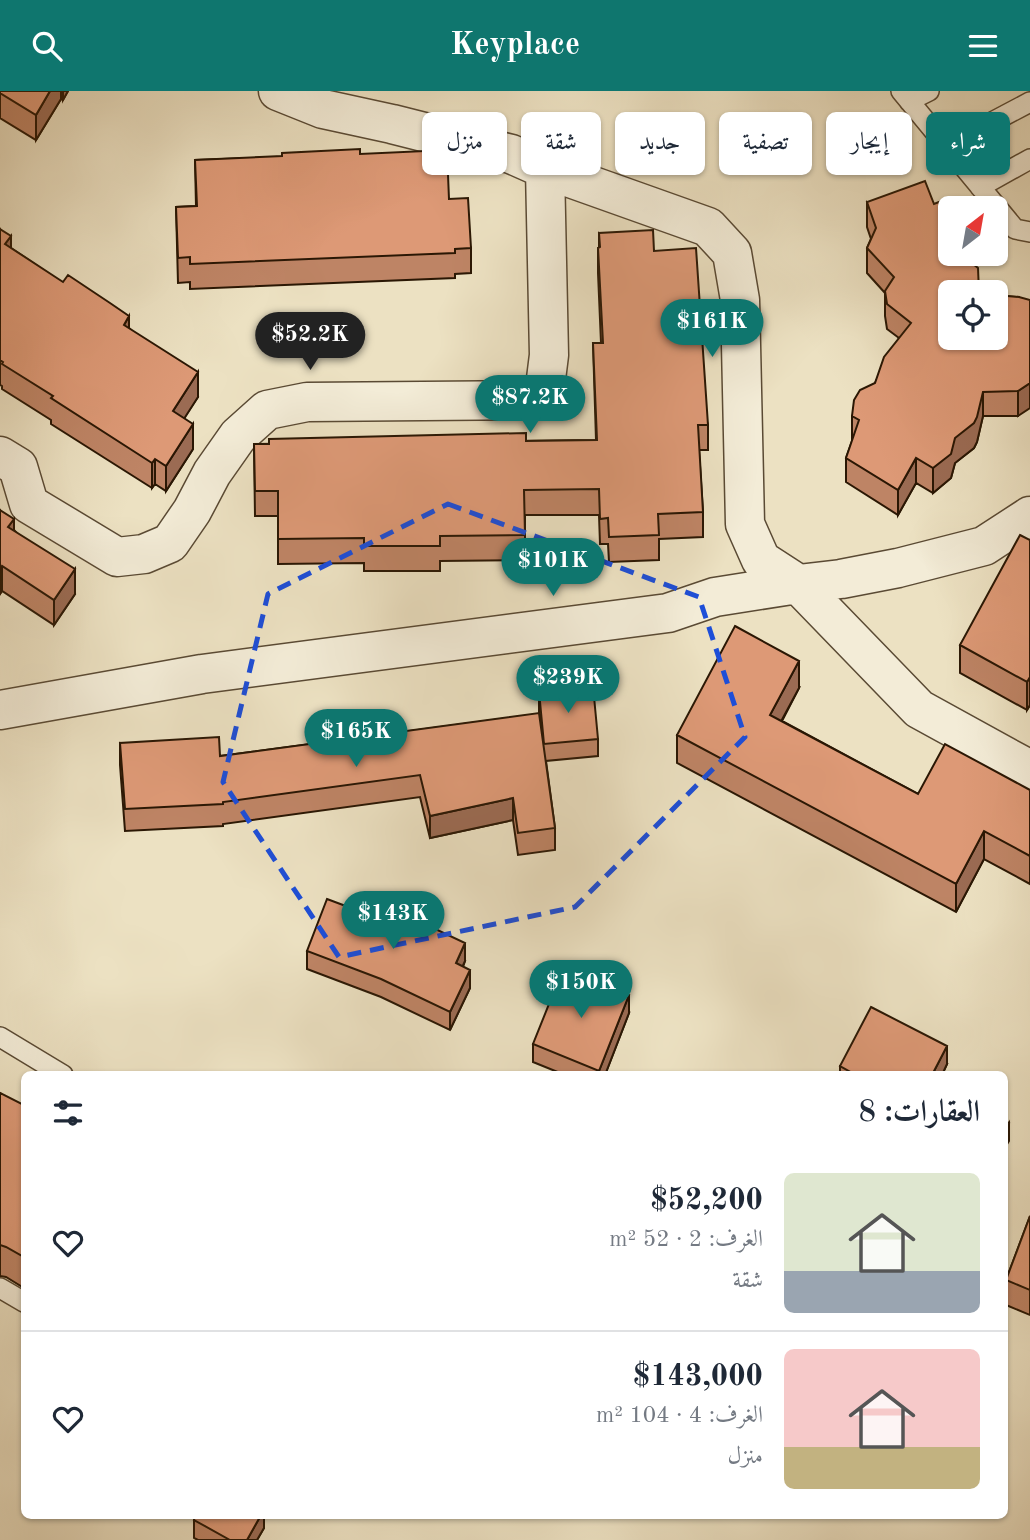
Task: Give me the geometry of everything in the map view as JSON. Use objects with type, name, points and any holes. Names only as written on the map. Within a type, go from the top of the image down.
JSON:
[{"type":"street","points":[[278,91],[323,109],[392,124],[521,158]]},
{"type":"street","points":[[0,456],[18,467],[29,504],[117,557],[144,554],[170,543],[238,436],[267,410],[307,402],[530,400],[545,387],[549,355],[545,175]]},
{"type":"street","points":[[562,175],[708,227],[732,253],[740,300],[745,524],[761,560],[798,584],[919,709],[1030,770]]},
{"type":"street","points":[[0,710],[202,674],[668,613],[715,597],[841,579],[984,546],[1025,525]]},
{"type":"lane","points":[[926,121],[905,96],[929,91]]},
{"type":"lane","points":[[1010,113],[1030,102]]},
{"type":"lane","points":[[980,187],[1030,159]]},
{"type":"lane","points":[[970,175],[1025,227]]},
{"type":"lane","points":[[0,1037],[56,1071]]},
{"type":"lane","points":[[0,1288],[21,1300]]},
{"type":"highlighted area","points":[[448,504],[699,597],[745,737],[575,907],[339,957],[223,782],[268,594]]},
{"type":"building","points":[[0,91],[50,91],[36,115]]},
{"type":"building","points":[[360,149],[360,154],[422,151],[422,175],[448,175],[449,199],[468,198],[471,248],[455,249],[455,253],[190,264],[190,257],[178,258],[176,207],[197,206],[195,160],[282,156],[282,153]]},
{"type":"building","points":[[925,181],[934,204],[938,202],[938,266],[978,268],[978,280],[938,280],[938,350],[1008,350],[1008,296],[1030,300],[1030,383],[1018,391],[983,392],[974,423],[955,438],[951,454],[933,468],[916,458],[898,490],[846,458],[859,420],[852,416],[854,400],[860,390],[875,383],[884,357],[911,323],[887,304],[885,291],[894,277],[867,248],[876,228],[867,202]]},
{"type":"building","points":[[0,229],[11,236],[5,244],[63,282],[68,275],[129,316],[124,325],[198,372],[173,411],[193,424],[166,466],[155,459],[152,463],[2,364]]},
{"type":"building","points":[[653,230],[654,251],[696,248],[708,425],[698,425],[703,512],[658,514],[659,535],[609,537],[608,518],[600,519],[599,489],[524,490],[525,535],[440,536],[440,546],[364,546],[364,538],[278,539],[278,491],[255,491],[254,444],[269,444],[269,439],[526,433],[526,441],[597,440],[593,343],[603,343],[599,233]]},
{"type":"building","points":[[0,510],[14,519],[8,527],[75,569],[54,600],[2,566],[0,569]]},
{"type":"building","points":[[1020,535],[1030,540],[1030,677],[1027,682],[960,645]]},
{"type":"building","points":[[735,626],[799,661],[770,715],[918,794],[945,744],[1030,790],[1030,856],[984,831],[956,884],[677,735]]},
{"type":"building","points":[[593,686],[598,739],[544,744],[539,691]]},
{"type":"building","points":[[539,713],[555,828],[518,833],[513,798],[430,816],[420,775],[223,804],[125,809],[120,743],[219,737],[220,756]]},
{"type":"building","points":[[327,899],[383,920],[389,907],[465,943],[456,963],[470,970],[450,1012],[381,979],[307,951]]},
{"type":"building","points":[[563,969],[629,995],[599,1071],[533,1044]]},
{"type":"building","points":[[871,1007],[947,1046],[934,1071],[849,1071],[840,1066]]},
{"type":"building","points":[[0,1093],[21,1104],[21,1255],[0,1245]]},
{"type":"building","points":[[1030,1216],[1030,1290],[1008,1281]]},
{"type":"building","points":[[259,1519],[247,1540],[230,1540],[194,1520]]}]
